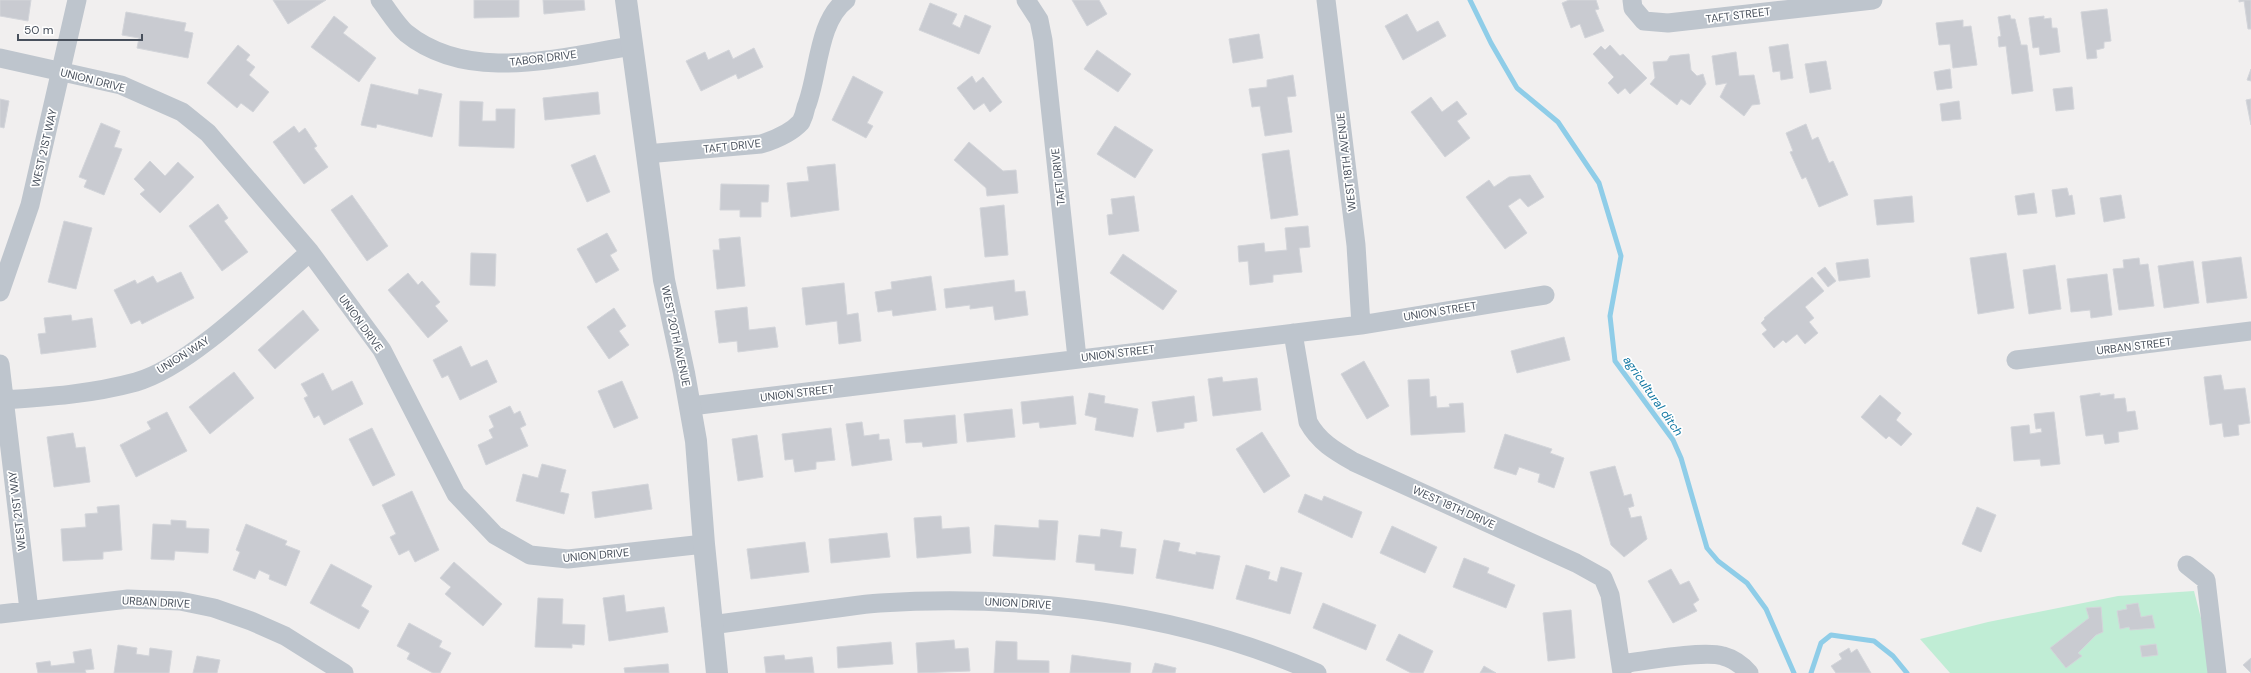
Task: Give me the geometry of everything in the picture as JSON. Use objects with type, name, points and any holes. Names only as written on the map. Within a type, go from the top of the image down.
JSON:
[{"type":"street","name":"WEST 21ST WAY","points":[[0,292],[30,205],[77,0]]},
{"type":"street","name":"TABOR DRIVE","points":[[380,0],[406,32],[440,54],[486,62],[516,64],[632,46]]},
{"type":"street","name":"WEST 20TH AVENUE","points":[[626,0],[664,280],[691,406],[700,472],[704,544],[717,673]]},
{"type":"street","name":"TAFT DRIVE","points":[[646,154],[760,144],[774,140],[801,122],[816,75],[824,34],[831,16],[846,0]]},
{"type":"street","name":"TAFT DRIVE","points":[[1026,0],[1039,20],[1043,40],[1077,358]]},
{"type":"street","name":"WEST 18TH AVENUE","points":[[1326,0],[1356,245],[1361,324]]},
{"type":"street","name":"TAFT STREET","points":[[1632,4],[1644,21],[1668,24],[1873,0]]},
{"type":"street","name":"UNION DRIVE","points":[[0,58],[122,85],[182,112],[208,133],[310,252],[382,350],[456,494],[495,536],[530,555],[568,559],[704,544]]},
{"type":"street","name":"UNION WAY","points":[[3,400],[75,395],[137,382],[164,369],[213,336],[310,252]]},
{"type":"street","name":"UNION STREET","points":[[691,406],[1293,333],[1361,324],[1545,295]]},
{"type":"street","name":"URBAN STREET","points":[[2016,360],[2251,331]]},
{"type":"street","name":"WEST 18TH DRIVE","points":[[1293,333],[1308,422],[1315,434],[1325,445],[1354,462],[1576,563],[1603,578],[1610,595],[1621,669]]},
{"type":"street","name":"WEST 21ST WAY","points":[[0,364],[28,610]]},
{"type":"street","points":[[2187,565],[2206,580],[2217,673]]},
{"type":"street","name":"URBAN DRIVE","points":[[0,614],[128,599],[180,601],[214,608],[251,621],[285,636],[344,673]]},
{"type":"street","name":"UNION DRIVE","points":[[711,625],[879,603],[948,600],[1014,602],[1074,607],[1160,623],[1239,644],[1317,673]]},
{"type":"street","points":[[1621,669],[1702,655],[1722,655],[1735,660],[1749,673]]},
{"type":"green space","points":[[2194,591],[2215,673],[1950,673],[1920,639],[1988,622],[2118,596]]},
{"type":"building","points":[[0,0],[31,0],[28,21],[0,16]]},
{"type":"building","points":[[273,0],[326,0],[288,24]]},
{"type":"building","points":[[474,0],[519,0],[519,17],[474,18]]},
{"type":"building","points":[[543,0],[584,0],[585,10],[544,14]]},
{"type":"building","points":[[1072,0],[1099,0],[1107,14],[1087,26]]},
{"type":"building","points":[[1569,0],[1596,0],[1599,9],[1595,10],[1604,31],[1585,38],[1580,24],[1571,28],[1562,3]]},
{"type":"building","points":[[2239,0],[2251,0],[2251,29],[2248,29],[2244,1],[2239,2]]},
{"type":"building","points":[[930,3],[957,14],[952,24],[960,28],[965,15],[991,26],[979,54],[919,30]]},
{"type":"building","points":[[2107,9],[2111,41],[2104,42],[2104,48],[2096,50],[2097,58],[2087,59],[2081,12]]},
{"type":"building","points":[[126,12],[186,23],[184,31],[193,33],[188,58],[137,48],[139,38],[122,35]]},
{"type":"building","points":[[1407,14],[1417,32],[1438,21],[1446,36],[1403,60],[1385,26]]},
{"type":"building","points":[[2010,15],[2011,19],[2015,19],[2021,45],[2027,45],[2033,91],[2012,94],[2006,46],[1999,47],[1998,37],[2001,36],[1998,17]]},
{"type":"building","points":[[334,16],[348,27],[343,33],[376,58],[359,82],[311,47]]},
{"type":"building","points":[[2044,16],[2044,19],[2051,18],[2052,28],[2057,28],[2060,52],[2040,55],[2039,47],[2033,48],[2029,18]]},
{"type":"building","points":[[1963,20],[1963,27],[1971,26],[1977,65],[1953,68],[1950,44],[1939,45],[1936,23]]},
{"type":"building","points":[[1259,34],[1263,58],[1233,63],[1229,39]]},
{"type":"building","points":[[1788,44],[1793,78],[1781,80],[1780,71],[1773,72],[1769,47]]},
{"type":"building","points":[[238,45],[250,55],[246,60],[255,67],[249,75],[269,92],[253,112],[241,103],[237,108],[207,83]]},
{"type":"building","points":[[1610,45],[1620,56],[1623,54],[1647,78],[1630,94],[1625,88],[1618,94],[1608,83],[1614,77],[1593,54],[1601,46],[1605,50]]},
{"type":"building","points":[[754,48],[763,67],[738,79],[736,74],[701,91],[686,61],[705,52],[708,60],[729,50],[733,59]]},
{"type":"building","points":[[1097,50],[1131,74],[1118,92],[1084,69]]},
{"type":"building","points":[[1736,52],[1739,76],[1754,75],[1760,104],[1752,105],[1744,116],[1720,97],[1727,83],[1716,85],[1712,56]]},
{"type":"building","points":[[1689,54],[1691,70],[1697,76],[1703,74],[1706,84],[1690,105],[1681,99],[1677,105],[1650,84],[1655,78],[1653,62],[1667,61],[1670,56]]},
{"type":"building","points":[[1826,61],[1831,89],[1810,93],[1805,64]]},
{"type":"building","points":[[1950,69],[1952,88],[1937,90],[1934,72]]},
{"type":"building","points":[[2251,69],[2251,81],[2247,80]]},
{"type":"building","points":[[1293,75],[1296,96],[1287,97],[1292,132],[1265,136],[1260,106],[1252,107],[1249,89],[1267,87],[1267,80]]},
{"type":"building","points":[[853,76],[883,92],[867,123],[873,126],[866,138],[832,120]]},
{"type":"building","points":[[972,76],[976,83],[983,77],[1002,102],[990,112],[984,103],[974,110],[957,88]]},
{"type":"building","points":[[371,84],[418,95],[419,89],[442,94],[432,137],[377,124],[376,128],[361,125]]},
{"type":"building","points":[[2072,87],[2074,109],[2056,111],[2053,89]]},
{"type":"building","points":[[598,92],[600,114],[545,120],[543,98]]},
{"type":"building","points":[[1431,97],[1442,112],[1457,101],[1467,114],[1457,121],[1470,138],[1445,157],[1411,112]]},
{"type":"building","points":[[0,99],[9,101],[4,128],[0,127]]},
{"type":"building","points":[[2251,99],[2251,125],[2246,100]]},
{"type":"building","points":[[460,101],[483,102],[482,121],[496,121],[496,109],[515,109],[514,148],[459,146]]},
{"type":"building","points":[[1959,101],[1961,119],[1942,121],[1940,104]]},
{"type":"building","points":[[101,123],[120,131],[114,147],[122,149],[104,195],[84,187],[87,180],[79,177]]},
{"type":"building","points":[[1806,124],[1812,140],[1818,137],[1829,163],[1833,161],[1848,195],[1819,207],[1806,177],[1802,179],[1790,152],[1793,151],[1786,133]]},
{"type":"building","points":[[294,126],[299,133],[305,128],[317,146],[314,148],[328,167],[304,184],[273,142]]},
{"type":"building","points":[[1115,126],[1153,150],[1135,178],[1097,154]]},
{"type":"building","points":[[969,142],[1003,171],[1016,170],[1018,193],[987,196],[986,188],[954,160]]},
{"type":"building","points":[[1289,150],[1298,215],[1271,219],[1262,154]]},
{"type":"building","points":[[595,155],[610,192],[587,202],[571,165]]},
{"type":"building","points":[[150,161],[165,176],[178,162],[194,177],[160,213],[140,194],[145,190],[134,179]]},
{"type":"building","points":[[835,164],[839,210],[791,217],[787,183],[809,181],[807,167]]},
{"type":"building","points":[[1530,175],[1544,197],[1528,207],[1520,198],[1508,206],[1527,233],[1505,249],[1466,197],[1489,180],[1494,187],[1509,177]]},
{"type":"building","points":[[721,184],[769,185],[768,202],[761,202],[761,217],[740,217],[740,210],[720,210]]},
{"type":"building","points":[[2067,188],[2069,196],[2072,195],[2075,214],[2056,217],[2052,190]]},
{"type":"building","points":[[2034,193],[2037,213],[2018,215],[2015,196]]},
{"type":"building","points":[[352,195],[388,246],[367,261],[331,210]]},
{"type":"building","points":[[2121,195],[2125,218],[2104,222],[2100,198]]},
{"type":"building","points":[[1134,196],[1139,231],[1109,235],[1107,215],[1113,214],[1111,199]]},
{"type":"building","points":[[1912,196],[1914,222],[1877,225],[1874,200]]},
{"type":"building","points":[[218,204],[228,218],[224,221],[248,252],[222,271],[189,226]]},
{"type":"building","points":[[1004,205],[1008,255],[985,257],[980,208]]},
{"type":"building","points":[[64,221],[92,228],[76,289],[48,282]]},
{"type":"building","points":[[1308,226],[1310,247],[1299,248],[1302,272],[1273,275],[1273,282],[1250,285],[1248,261],[1239,262],[1238,246],[1264,243],[1265,252],[1287,250],[1285,228]]},
{"type":"building","points":[[607,233],[617,251],[610,255],[619,270],[596,283],[577,249]]},
{"type":"building","points":[[740,237],[745,286],[717,289],[713,250],[720,250],[719,239]]},
{"type":"building","points":[[471,253],[496,254],[495,286],[470,285]]},
{"type":"building","points":[[2006,253],[2014,308],[1978,314],[1970,258]]},
{"type":"building","points":[[1123,254],[1177,291],[1163,310],[1110,273]]},
{"type":"building","points":[[2241,257],[2247,298],[2207,303],[2202,262]]},
{"type":"building","points":[[2139,258],[2140,265],[2148,264],[2154,306],[2119,310],[2113,269],[2124,268],[2123,260]]},
{"type":"building","points":[[1868,259],[1870,277],[1839,281],[1836,263]]},
{"type":"building","points":[[2193,261],[2199,303],[2164,308],[2158,266]]},
{"type":"building","points":[[2055,265],[2061,309],[2029,314],[2023,270]]},
{"type":"building","points":[[1825,267],[1836,281],[1828,287],[1817,273]]},
{"type":"building","points":[[181,272],[194,298],[142,324],[140,320],[131,324],[114,290],[135,280],[137,284],[153,276],[157,283]]},
{"type":"building","points":[[408,273],[418,285],[422,281],[440,302],[435,306],[448,321],[428,338],[388,290]]},
{"type":"building","points":[[2107,274],[2112,315],[2091,318],[2090,310],[2071,312],[2067,279]]},
{"type":"building","points":[[931,276],[936,310],[893,316],[892,310],[878,312],[875,292],[892,289],[891,282]]},
{"type":"building","points":[[1812,277],[1824,291],[1805,307],[1814,318],[1809,322],[1818,333],[1805,344],[1797,334],[1786,343],[1783,340],[1774,348],[1762,334],[1767,330],[1761,323],[1765,319],[1764,318]]},
{"type":"building","points":[[1014,280],[1015,292],[1025,291],[1028,315],[995,320],[993,306],[970,309],[970,305],[946,308],[944,289]]},
{"type":"building","points":[[844,283],[847,315],[858,313],[861,341],[839,344],[837,321],[806,325],[802,288]]},
{"type":"building","points":[[747,307],[749,330],[775,327],[778,347],[738,352],[737,341],[719,343],[715,311]]},
{"type":"building","points":[[614,308],[626,326],[619,331],[629,345],[609,359],[587,327]]},
{"type":"building","points":[[303,310],[319,330],[275,369],[258,350]]},
{"type":"building","points":[[71,315],[72,321],[92,318],[96,347],[41,354],[38,334],[46,333],[44,318]]},
{"type":"building","points":[[1564,337],[1570,360],[1517,373],[1511,351]]},
{"type":"building","points":[[461,346],[471,367],[487,360],[497,382],[460,400],[448,375],[442,378],[433,360]]},
{"type":"building","points":[[1364,361],[1389,406],[1367,419],[1341,374]]},
{"type":"building","points":[[234,372],[254,398],[210,434],[189,407]]},
{"type":"building","points":[[323,373],[332,391],[352,381],[363,404],[324,425],[319,415],[314,418],[304,398],[308,396],[301,384]]},
{"type":"building","points":[[2221,375],[2224,390],[2245,388],[2250,423],[2238,425],[2239,435],[2224,437],[2222,423],[2210,425],[2204,377]]},
{"type":"building","points":[[1222,377],[1223,382],[1257,378],[1261,410],[1213,416],[1208,379]]},
{"type":"building","points":[[1429,379],[1430,397],[1436,396],[1437,408],[1450,407],[1449,404],[1463,403],[1465,432],[1411,435],[1408,380]]},
{"type":"building","points":[[622,381],[638,418],[614,428],[598,391]]},
{"type":"building","points":[[1089,393],[1105,396],[1104,403],[1138,409],[1133,437],[1095,430],[1097,418],[1085,415]]},
{"type":"building","points":[[2100,393],[2100,396],[2114,394],[2114,399],[2125,398],[2127,412],[2135,411],[2138,429],[2118,432],[2119,442],[2105,444],[2103,434],[2086,436],[2080,396]]},
{"type":"building","points":[[1880,395],[1901,413],[1896,420],[1912,434],[1901,446],[1889,436],[1886,439],[1861,417]]},
{"type":"building","points":[[1073,396],[1076,424],[1040,428],[1039,422],[1023,424],[1021,402]]},
{"type":"building","points":[[1194,396],[1197,421],[1184,423],[1184,428],[1157,432],[1152,402]]},
{"type":"building","points":[[510,406],[514,414],[520,411],[526,425],[520,428],[528,446],[486,465],[478,445],[493,438],[489,430],[494,427],[489,416]]},
{"type":"building","points":[[1012,409],[1015,437],[967,442],[964,414]]},
{"type":"building","points":[[167,412],[187,451],[136,477],[120,445],[151,429],[147,422]]},
{"type":"building","points":[[2054,412],[2060,464],[2041,466],[2040,459],[2014,461],[2011,427],[2029,425],[2030,434],[2042,432],[2041,428],[2036,429],[2034,414]]},
{"type":"building","points":[[955,415],[957,443],[923,447],[922,442],[906,443],[904,420]]},
{"type":"building","points":[[862,422],[864,436],[879,434],[879,440],[889,439],[892,460],[852,466],[846,424]]},
{"type":"building","points":[[372,428],[395,475],[373,486],[349,439]]},
{"type":"building","points":[[831,428],[835,460],[816,462],[816,469],[795,472],[793,459],[785,460],[782,434]]},
{"type":"building","points":[[1262,432],[1290,476],[1264,493],[1236,449]]},
{"type":"building","points":[[73,433],[76,448],[85,447],[90,482],[54,487],[47,437]]},
{"type":"building","points":[[1505,434],[1552,449],[1550,453],[1564,458],[1554,488],[1538,482],[1540,474],[1519,467],[1516,475],[1494,468]]},
{"type":"building","points":[[757,435],[763,477],[738,481],[732,439]]},
{"type":"building","points":[[542,464],[566,470],[560,492],[569,494],[564,514],[516,501],[523,474],[538,478]]},
{"type":"building","points":[[1615,466],[1624,496],[1631,494],[1634,506],[1628,508],[1631,518],[1641,516],[1647,539],[1624,557],[1611,545],[1590,472]]},
{"type":"building","points":[[648,484],[652,509],[595,518],[592,492]]},
{"type":"building","points":[[412,491],[439,550],[415,562],[409,550],[399,555],[390,537],[396,534],[382,505]]},
{"type":"building","points":[[1305,494],[1322,501],[1324,496],[1362,512],[1352,538],[1298,512]]},
{"type":"building","points":[[119,505],[122,550],[103,552],[103,559],[63,561],[61,529],[86,527],[85,514],[98,513],[97,507]]},
{"type":"building","points":[[1977,507],[1996,515],[1981,552],[1962,544]]},
{"type":"building","points":[[941,516],[942,529],[969,527],[971,553],[917,558],[914,518]]},
{"type":"building","points":[[171,520],[186,521],[186,528],[209,529],[208,553],[175,551],[174,560],[151,559],[153,524],[171,525]]},
{"type":"building","points":[[1039,520],[1058,521],[1055,560],[993,556],[995,525],[1039,528]]},
{"type":"building","points":[[246,524],[287,541],[285,545],[300,551],[286,586],[269,579],[270,575],[259,570],[255,579],[233,570],[240,552],[236,550]]},
{"type":"building","points":[[1392,526],[1437,547],[1425,573],[1380,553]]},
{"type":"building","points":[[1101,529],[1122,532],[1120,547],[1136,549],[1133,574],[1095,570],[1095,564],[1076,562],[1079,535],[1100,537]]},
{"type":"building","points":[[887,533],[890,557],[831,563],[829,539]]},
{"type":"building","points":[[1164,540],[1180,543],[1178,551],[1196,555],[1196,552],[1220,556],[1213,589],[1156,578]]},
{"type":"building","points":[[805,542],[809,572],[751,579],[747,549]]},
{"type":"building","points":[[1464,558],[1489,568],[1487,573],[1515,585],[1506,608],[1453,587]]},
{"type":"building","points":[[454,562],[502,604],[483,626],[445,594],[451,587],[440,578]]},
{"type":"building","points":[[331,564],[372,586],[361,606],[369,611],[359,629],[310,603]]},
{"type":"building","points":[[1246,565],[1270,572],[1268,579],[1277,582],[1281,567],[1302,573],[1290,614],[1236,599]]},
{"type":"building","points":[[1671,569],[1680,585],[1689,581],[1699,600],[1693,604],[1697,611],[1673,623],[1648,581]]},
{"type":"building","points":[[624,595],[626,612],[664,607],[668,632],[609,641],[603,598]]},
{"type":"building","points":[[538,598],[563,599],[562,624],[585,625],[584,645],[572,644],[572,648],[535,647]]},
{"type":"building","points":[[1323,603],[1376,625],[1366,650],[1313,628]]},
{"type":"building","points":[[2138,603],[2141,617],[2152,615],[2155,628],[2130,630],[2129,627],[2120,629],[2117,611],[2127,609],[2126,605]]},
{"type":"building","points":[[2101,607],[2103,632],[2096,635],[2078,653],[2082,656],[2066,668],[2050,648],[2089,618],[2086,608]]},
{"type":"building","points":[[1571,610],[1575,658],[1548,661],[1543,613]]},
{"type":"building","points":[[409,623],[442,641],[439,647],[451,653],[440,673],[433,673],[407,659],[410,653],[397,646]]},
{"type":"building","points":[[1399,634],[1433,651],[1423,673],[1411,673],[1386,660]]},
{"type":"building","points":[[954,640],[955,649],[968,648],[970,671],[918,673],[916,643]]},
{"type":"building","points":[[996,641],[1017,642],[1017,660],[1049,661],[1049,673],[994,673]]},
{"type":"building","points":[[891,642],[893,664],[838,668],[837,647]]},
{"type":"building","points":[[2156,644],[2158,655],[2142,657],[2140,646]]},
{"type":"building","points":[[118,645],[137,648],[136,654],[149,656],[150,648],[172,651],[169,673],[114,673]]},
{"type":"building","points":[[1849,648],[1851,653],[1857,649],[1871,673],[1836,673],[1831,666],[1842,659],[1839,654]]},
{"type":"building","points":[[91,649],[94,669],[85,670],[86,673],[38,673],[36,663],[50,661],[51,666],[75,663],[73,652]]},
{"type":"building","points":[[784,655],[785,660],[812,657],[814,673],[766,673],[764,657]]},
{"type":"building","points":[[1072,655],[1131,663],[1130,673],[1070,673]]},
{"type":"building","points":[[197,656],[220,660],[217,673],[193,673]]},
{"type":"building","points":[[2251,658],[2251,673],[2243,665]]},
{"type":"building","points":[[1155,663],[1176,668],[1175,673],[1152,673]]},
{"type":"building","points":[[668,664],[669,673],[625,673],[624,668]]},
{"type":"building","points":[[1484,666],[1496,673],[1480,673]]},
{"type":"waterway","name":"agricultural ditch","points":[[1470,0],[1491,43],[1517,88],[1558,122],[1599,183],[1621,256],[1610,316],[1615,361],[1673,440],[1681,458],[1707,548],[1718,561],[1747,583],[1766,609],[1794,673]]},
{"type":"waterway","points":[[1811,673],[1821,643],[1831,635],[1874,641],[1893,656],[1907,673]]}]
